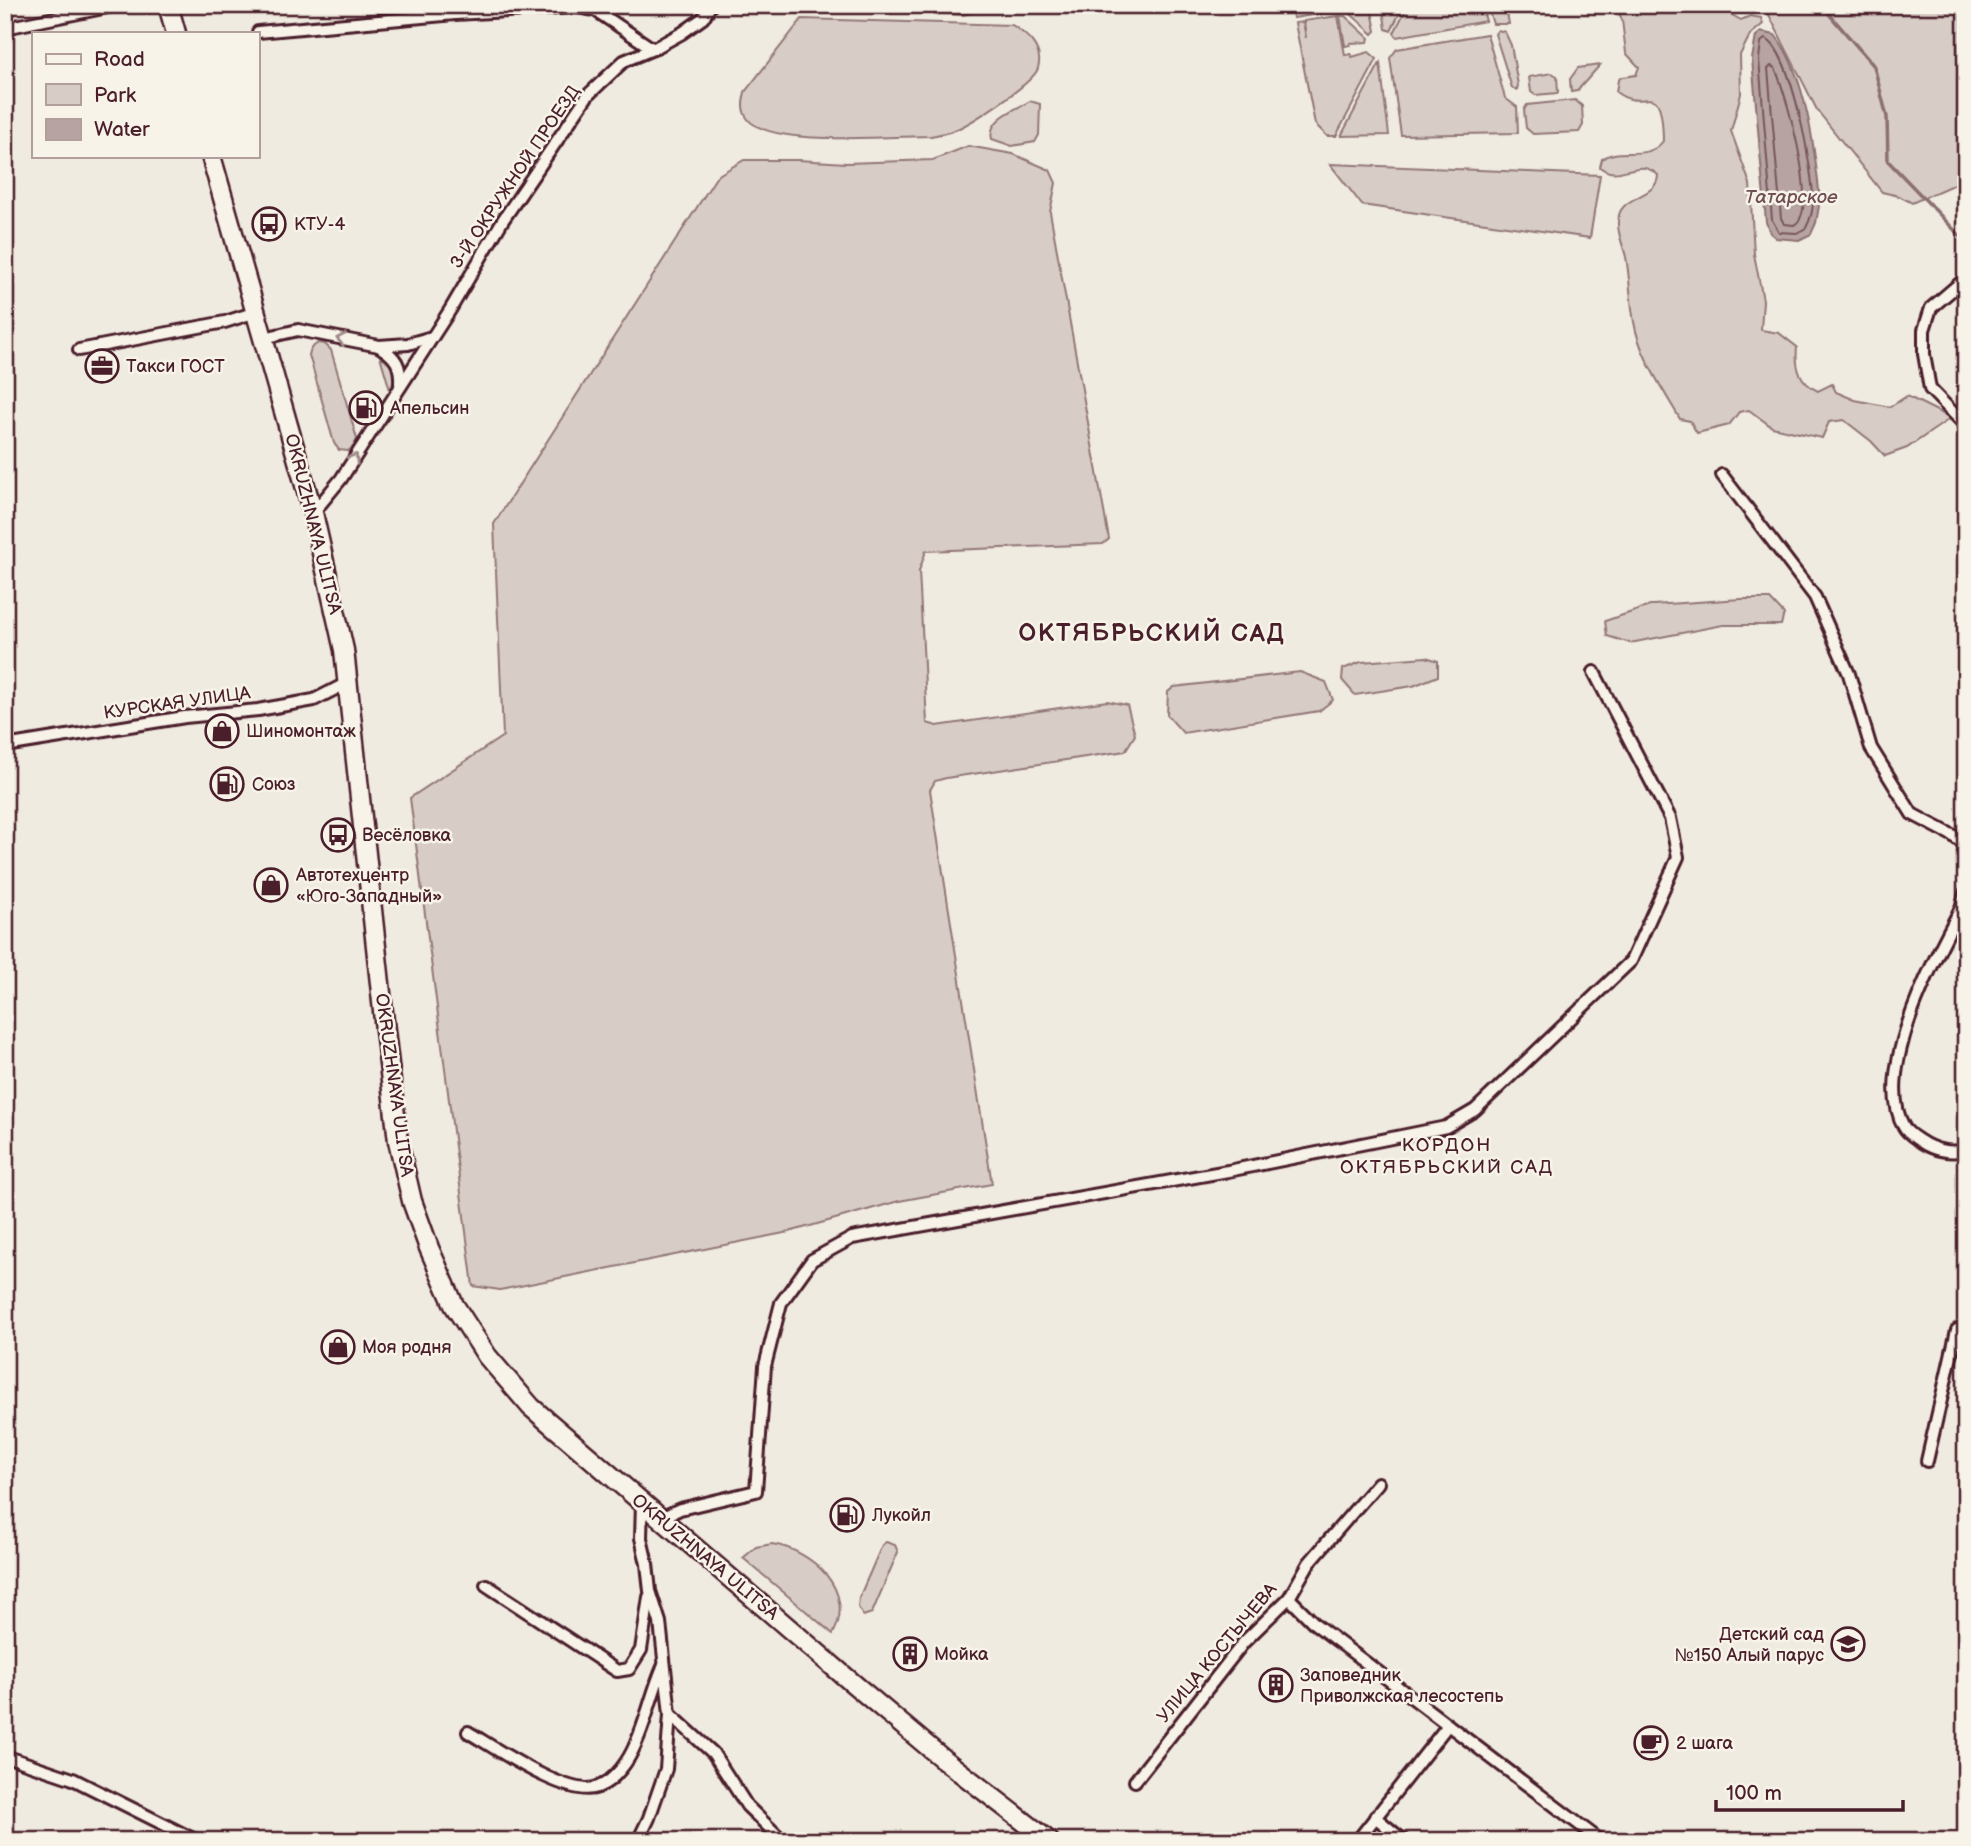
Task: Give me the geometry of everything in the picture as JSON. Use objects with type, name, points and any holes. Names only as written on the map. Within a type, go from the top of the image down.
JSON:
[{"type":"main road","points":[[168,5],[176,32]]},
{"type":"main road","name":"OKRUZHNAYA ULITSA","points":[[212,158],[313,513],[349,682],[378,974],[398,1141],[412,1201],[454,1305],[487,1356],[531,1407],[870,1698],[1049,1841]]},
{"type":"street","points":[[5,29],[118,5]]},
{"type":"street","name":"3-Й ОКРУЖНОЙ ПРОЕЗД","points":[[313,513],[341,479],[503,220],[589,95],[624,61],[682,33],[703,18],[711,5]]},
{"type":"street","points":[[258,32],[455,14],[577,7],[595,10],[653,49]]},
{"type":"street","points":[[1966,278],[1931,307],[1924,330],[1924,354],[1930,389],[1966,426]]},
{"type":"street","points":[[79,350],[225,322],[256,312]]},
{"type":"street","points":[[264,338],[298,330],[379,346],[408,344],[432,337]]},
{"type":"street","points":[[379,346],[394,356],[401,370],[400,387]]},
{"type":"street","points":[[1722,475],[1815,597],[1849,674],[1871,748],[1912,814],[1952,835],[1966,846]]},
{"type":"street","points":[[662,1518],[680,1509],[756,1491],[765,1366],[781,1303],[812,1260],[852,1238],[1228,1171],[1446,1127],[1475,1110],[1631,961],[1678,857],[1670,818],[1594,672]]},
{"type":"street","name":"КУРСКАЯ УЛИЦА","points":[[5,746],[314,700],[349,682]]},
{"type":"street","points":[[1966,891],[1961,908],[1908,1020],[1895,1087],[1898,1115],[1905,1130],[1927,1146],[1954,1153],[1966,1150]]},
{"type":"street","points":[[1927,1461],[1956,1330],[1966,1325]]},
{"type":"street","name":"УЛИЦА КОСТЫЧЕВА","points":[[1135,1781],[1244,1642],[1289,1598],[1308,1563],[1378,1483]]},
{"type":"street","points":[[638,1841],[666,1769],[670,1714],[660,1622],[650,1591],[641,1538],[642,1503]]},
{"type":"street","points":[[486,1585],[617,1671],[629,1669],[641,1650],[650,1591]]},
{"type":"street","points":[[1289,1598],[1315,1624],[1601,1841]]},
{"type":"street","points":[[468,1732],[559,1783],[585,1790],[598,1787],[612,1779],[636,1744],[652,1692],[664,1665]]},
{"type":"street","points":[[670,1714],[713,1753],[747,1806],[783,1841]]},
{"type":"street","points":[[1357,1841],[1448,1725]]},
{"type":"street","points":[[5,1756],[73,1779],[197,1841]]},
{"type":"street","points":[[1375,1818],[1404,1841]]},
{"type":"green space","points":[[845,5],[982,5],[974,12],[962,15]]},
{"type":"green space","points":[[1291,5],[1332,5],[1339,11],[1293,18]]},
{"type":"green space","points":[[1408,5],[1481,5],[1486,21],[1397,37],[1394,33]]},
{"type":"green space","points":[[1487,5],[1506,7],[1509,24],[1493,24]]},
{"type":"green space","points":[[1616,5],[1733,5],[1732,15],[1741,20],[1750,16],[1761,18],[1763,24],[1750,35],[1740,55],[1741,94],[1731,131],[1750,184],[1754,254],[1763,300],[1761,330],[1779,333],[1797,347],[1797,361],[1802,378],[1818,391],[1832,384],[1836,392],[1855,400],[1890,407],[1907,396],[1951,418],[1907,448],[1885,456],[1844,420],[1829,422],[1822,438],[1772,427],[1749,410],[1739,412],[1729,425],[1697,433],[1690,421],[1680,419],[1641,348],[1618,225],[1622,208],[1653,188],[1658,175],[1643,168],[1615,173],[1600,167],[1602,159],[1609,155],[1649,151],[1663,141],[1662,120],[1655,101],[1626,98],[1616,92],[1618,80],[1636,75],[1639,67],[1626,53],[1622,20]]},
{"type":"green space","points":[[1764,5],[1966,5],[1966,179],[1912,203],[1882,192],[1817,110]]},
{"type":"green space","points":[[1403,6],[1391,31],[1386,29],[1383,9]]},
{"type":"green space","points":[[1372,11],[1376,31],[1373,34],[1351,14]]},
{"type":"green space","points":[[1338,16],[1345,55],[1351,54],[1352,57],[1369,52],[1377,59],[1336,136],[1327,136],[1315,124],[1295,23],[1303,22],[1306,38],[1304,21]]},
{"type":"green space","points":[[1340,16],[1345,16],[1369,38],[1368,42],[1345,46]]},
{"type":"green space","points":[[802,19],[1012,25],[1028,37],[1036,48],[1038,68],[1026,82],[1002,101],[965,125],[945,133],[931,136],[833,138],[779,133],[759,127],[747,118],[743,108],[744,95]]},
{"type":"green space","points":[[1498,30],[1505,32],[1511,45],[1517,90],[1512,88],[1495,34]]},
{"type":"green space","points":[[1487,34],[1505,98],[1517,107],[1518,133],[1401,135],[1390,58],[1397,49]]},
{"type":"green space","points":[[1380,63],[1389,135],[1341,136]]},
{"type":"green space","points":[[1600,65],[1577,91],[1571,92],[1570,79],[1578,68]]},
{"type":"green space","points":[[1552,73],[1557,76],[1558,93],[1535,95],[1531,92],[1529,77]]},
{"type":"green space","points":[[1575,100],[1582,106],[1583,125],[1579,132],[1533,134],[1526,128],[1524,110],[1527,105]]},
{"type":"green space","points":[[1030,101],[1040,104],[1039,135],[1035,142],[1012,146],[992,139],[992,132],[998,120]]},
{"type":"green space","points":[[968,146],[1013,154],[1050,170],[1056,183],[1050,212],[1109,539],[1103,544],[926,551],[919,571],[927,723],[937,726],[1107,701],[1127,705],[1135,735],[1125,751],[946,778],[935,781],[930,790],[992,1184],[899,1201],[789,1232],[500,1290],[473,1286],[410,798],[503,736],[494,524],[717,176],[744,160],[846,163],[933,160]]},
{"type":"green space","points":[[1330,164],[1600,175],[1590,238],[1362,205]]},
{"type":"green space","points":[[318,343],[325,344],[331,350],[357,439],[348,451],[339,450],[334,443],[309,355],[311,348]]},
{"type":"green space","points":[[380,356],[394,370],[390,390]]},
{"type":"green space","points":[[1770,599],[1784,614],[1781,625],[1723,625],[1630,643],[1607,636],[1605,621],[1653,605]]},
{"type":"green space","points":[[1426,657],[1438,661],[1438,676],[1413,686],[1355,695],[1342,680],[1343,669],[1361,662]]},
{"type":"green space","points":[[1300,672],[1326,682],[1333,700],[1319,711],[1183,733],[1167,715],[1168,692],[1174,687]]},
{"type":"green space","points":[[886,1542],[895,1545],[898,1552],[872,1613],[863,1616],[858,1607],[859,1598],[882,1545]]},
{"type":"green space","points":[[772,1544],[787,1548],[815,1564],[835,1588],[839,1618],[833,1634],[743,1558],[756,1547]]},
{"type":"water","name":"Татарское","points":[[1761,32],[1775,35],[1786,51],[1802,91],[1812,137],[1820,200],[1811,234],[1799,240],[1776,238],[1770,233],[1766,222],[1752,59],[1756,36]]},
{"type":"waterway","points":[[1827,5],[1829,14],[1874,66],[1887,117],[1888,161],[1966,242]]},
{"type":"place","name":"КТУ-4","points":[[269,224]]},
{"type":"place","name":"Такси ГОСТ","points":[[102,366]]},
{"type":"place","name":"Апельсин","points":[[366,408]]},
{"type":"place","name":"Шиномонтаж","points":[[222,731]]},
{"type":"place","name":"Союз","points":[[227,784]]},
{"type":"place","name":"Весёловка","points":[[338,835]]},
{"type":"place","name":"Автотехцентр «Юго-Западный»","points":[[271,885]]},
{"type":"place","name":"Моя родня","points":[[338,1347]]},
{"type":"place","name":"Лукойл","points":[[847,1515]]},
{"type":"place","name":"Детский сад №150 Алый парус","points":[[1848,1644]]},
{"type":"place","name":"Мойка","points":[[910,1654]]},
{"type":"place","name":"Заповедник Приволжская лесостепь","points":[[1276,1685]]},
{"type":"place","name":"2 шага","points":[[1651,1743]]},
{"type":"district","name":"ОКТЯБРЬСКИЙ САД","points":[[1152,633]]},
{"type":"district","name":"КОРДОН ОКТЯБРЬСКИЙ САД","points":[[1447,1156]]}]
